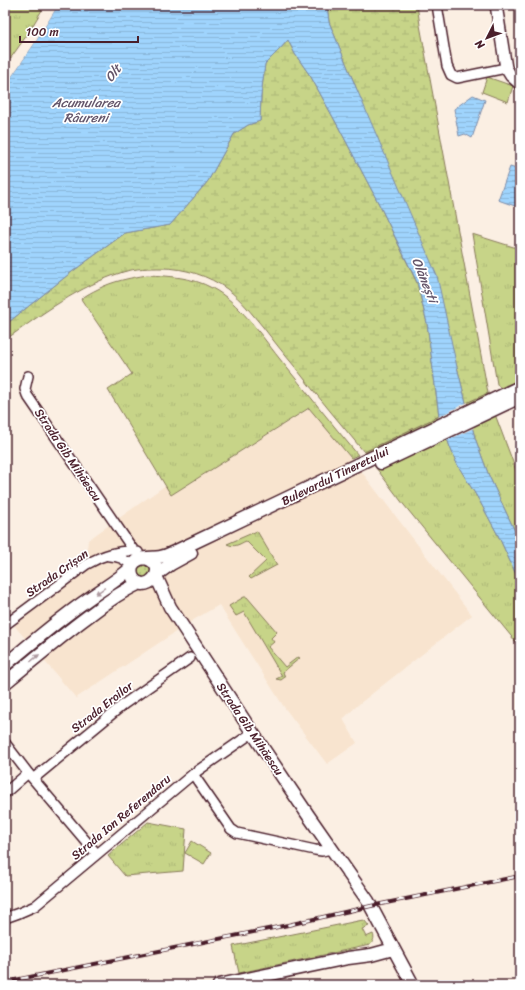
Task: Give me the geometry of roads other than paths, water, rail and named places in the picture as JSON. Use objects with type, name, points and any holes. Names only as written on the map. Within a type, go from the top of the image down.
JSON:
[{"type":"main road","name":"Bulevardul Tineretului","points":[[5,683],[99,608],[122,592],[142,583],[151,582],[171,564],[184,556],[368,464],[499,402],[520,387]]},
{"type":"main road","name":"Bulevardul Tineretului","points":[[499,402],[520,397]]},
{"type":"main road","name":"Bulevardul Tineretului","points":[[5,665],[84,601],[120,577],[132,567],[138,559],[163,557],[368,464]]},
{"type":"main road","points":[[148,558],[156,565],[156,576]]},
{"type":"main road","points":[[132,567],[131,573],[133,577],[136,581],[142,583]]},
{"type":"main road","name":"Strada Gib Mihăescu","points":[[156,576],[170,607]]},
{"type":"main road","name":"Strada Gib Mihăescu","points":[[142,583],[160,595],[170,607],[252,733],[368,901],[411,980]]},
{"type":"main road","points":[[371,955],[382,942],[384,934],[383,930]]},
{"type":"main road","points":[[219,985],[348,958],[371,955],[393,949]]},
{"type":"main road","points":[[371,955],[383,957],[390,961],[411,980]]},
{"type":"street","points":[[436,5],[447,66],[451,75],[457,78],[506,68]]},
{"type":"street","points":[[496,5],[506,68],[511,76],[520,84]]},
{"type":"street","name":"Strada Gib Mihăescu","points":[[28,376],[25,389],[27,395],[134,551]]},
{"type":"street","points":[[134,551],[141,553],[148,558]]},
{"type":"street","name":"Strada Crișan","points":[[5,625],[87,564],[117,552],[134,551]]},
{"type":"street","name":"Strada Crișan","points":[[104,557],[118,557],[125,560],[132,567]]},
{"type":"street","name":"Strada Eroilor","points":[[5,792],[31,776],[115,711],[190,658]]},
{"type":"street","name":"Strada Ion Referendaru","points":[[5,918],[34,906],[193,774],[252,733]]},
{"type":"street","points":[[5,743],[96,853]]},
{"type":"street","points":[[193,774],[231,829],[237,833],[315,850],[322,851],[331,849]]},
{"type":"water","points":[[58,5],[327,5],[329,22],[437,276],[457,367],[475,438],[489,476],[520,542],[520,583],[498,535],[457,464],[439,416],[427,323],[417,282],[379,204],[339,128],[311,77],[295,54],[288,40],[265,64],[260,121],[248,125],[234,134],[208,181],[170,225],[125,233],[69,274],[5,325],[5,86],[36,41]]},
{"type":"water","points":[[473,95],[485,100],[472,138],[465,134],[459,136],[454,109]]},
{"type":"water","points":[[510,167],[520,170],[520,201],[518,207],[498,200]]},
{"type":"railway","points":[[5,982],[288,925],[371,906],[520,876]]},
{"type":"water label","name":"Olt","points":[[113,73]]},
{"type":"water label","name":"Acumularea Râureni","points":[[86,110]]},
{"type":"water label","name":"Olănești","points":[[425,280]]}]
